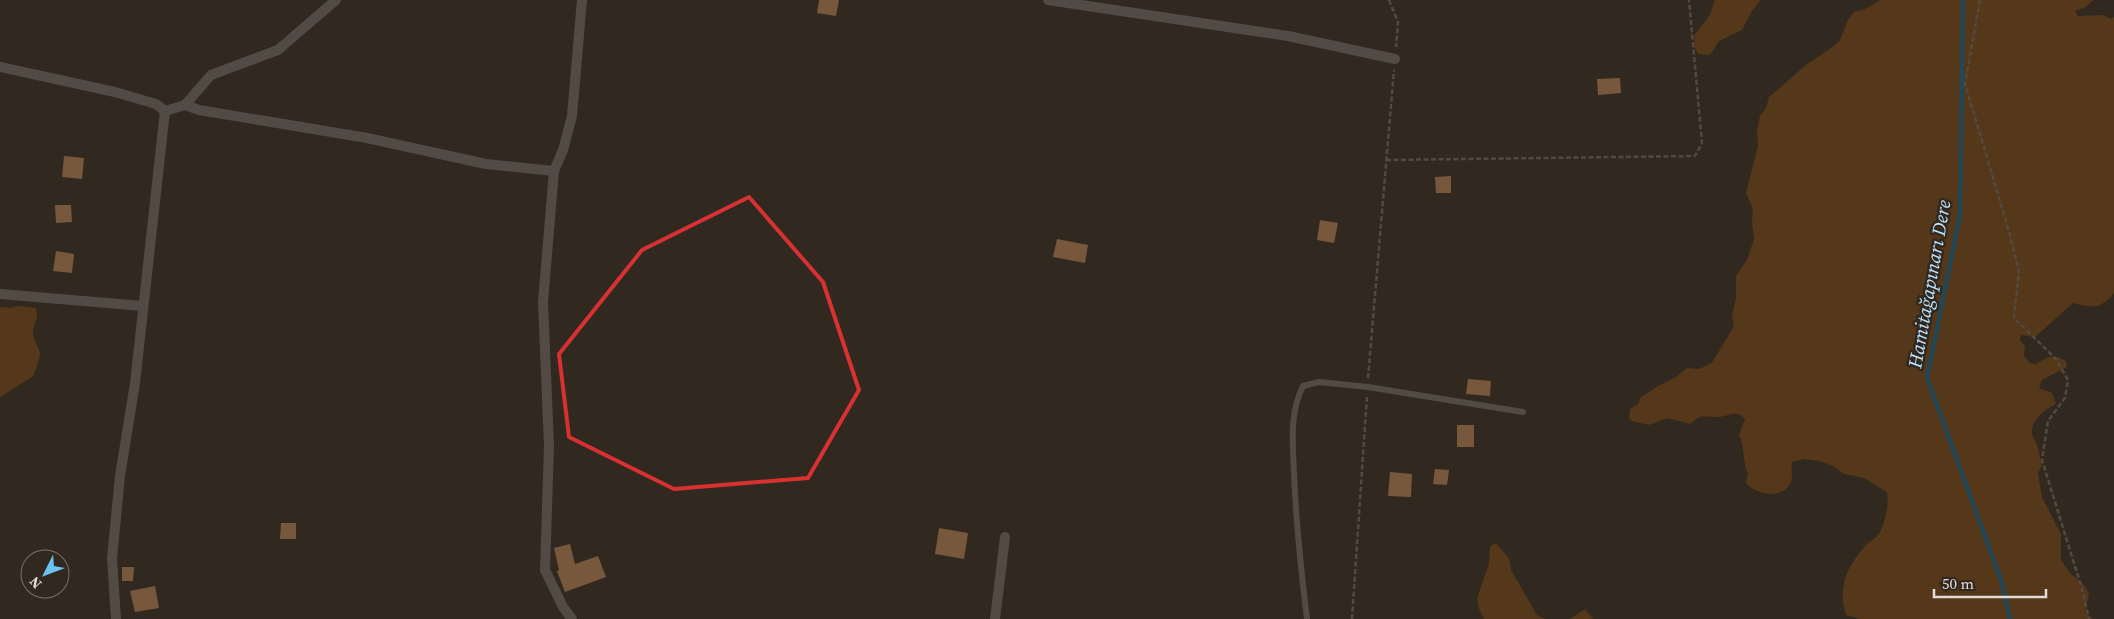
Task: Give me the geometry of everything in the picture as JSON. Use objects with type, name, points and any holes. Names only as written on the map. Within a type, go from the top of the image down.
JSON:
[{"type":"street","points":[[185,105],[211,74],[278,50],[336,0]]},
{"type":"street","points":[[572,619],[563,607],[545,570],[549,446],[543,302],[554,171],[563,150],[572,116],[582,0]]},
{"type":"street","points":[[1048,0],[1288,36],[1394,60]]},
{"type":"street","points":[[0,67],[115,92],[156,104],[165,110],[185,105],[198,110],[367,138],[486,164],[554,171]]},
{"type":"street","points":[[116,619],[112,558],[120,476],[135,382],[165,110]]},
{"type":"street","points":[[0,294],[143,306]]},
{"type":"street","points":[[995,619],[1005,537]]},
{"type":"lane","points":[[1307,619],[1296,534],[1293,425],[1295,401],[1302,386],[1319,382],[1368,387],[1523,412]]},
{"type":"path","points":[[1352,619],[1368,387],[1398,22],[1389,0]]},
{"type":"path","points":[[1386,160],[1695,156],[1702,143],[1689,0]]},
{"type":"path","points":[[1980,0],[1964,84],[2012,238],[2019,272],[2014,318],[2056,359],[2068,380],[2065,398],[2048,421],[2042,460],[2082,589],[2089,619]]},
{"type":"highlighted area","points":[[749,197],[823,282],[859,390],[808,478],[674,489],[569,437],[559,354],[642,250]]},
{"type":"shaded area","points":[[1715,0],[1761,0],[1752,11],[1742,30],[1719,41],[1710,55],[1698,54],[1694,47],[1695,34],[1710,15]]},
{"type":"shaded area","points":[[1881,0],[2093,0],[2086,7],[2075,11],[2078,16],[2103,15],[2111,19],[2114,17],[2114,293],[2109,299],[2096,306],[2091,307],[2073,303],[2035,337],[2021,335],[2020,340],[2025,347],[2024,356],[2030,363],[2036,364],[2051,357],[2058,357],[2066,361],[2067,367],[2042,380],[2039,388],[2052,393],[2056,404],[2043,412],[2036,420],[2032,434],[2037,444],[2042,465],[2038,473],[2042,497],[2061,534],[2061,560],[2070,573],[2085,586],[2089,594],[2085,612],[2093,619],[1860,619],[1846,615],[1843,605],[1845,577],[1859,553],[1880,532],[1888,502],[1887,492],[1864,478],[1844,474],[1833,466],[1819,461],[1804,459],[1792,462],[1792,480],[1787,488],[1776,493],[1762,493],[1746,483],[1748,473],[1739,435],[1745,419],[1738,414],[1720,417],[1702,416],[1690,424],[1667,418],[1649,425],[1632,421],[1629,418],[1630,409],[1638,404],[1640,398],[1658,386],[1676,377],[1687,368],[1699,369],[1712,363],[1734,326],[1732,316],[1736,298],[1736,276],[1747,260],[1754,239],[1753,209],[1746,193],[1758,146],[1757,131],[1760,116],[1766,108],[1769,97],[1806,65],[1840,40],[1848,20],[1854,12],[1865,9]]},
{"type":"shaded area","points":[[17,306],[36,308],[37,318],[33,334],[40,356],[32,377],[0,397],[0,307],[11,308]]},
{"type":"shaded area","points":[[1496,543],[1509,558],[1511,570],[1537,615],[1545,619],[1484,619],[1479,609],[1477,598],[1489,564],[1490,546]]},
{"type":"shaded area","points":[[1585,609],[1593,619],[1570,619]]},
{"type":"building","points":[[819,0],[839,0],[836,16],[817,13]]},
{"type":"building","points":[[1620,78],[1621,93],[1598,95],[1597,79]]},
{"type":"building","points":[[64,156],[84,158],[82,179],[62,177]]},
{"type":"building","points":[[1451,176],[1451,193],[1436,193],[1435,177]]},
{"type":"building","points":[[55,205],[71,205],[72,222],[56,223]]},
{"type":"building","points":[[1320,220],[1338,223],[1334,243],[1317,240]]},
{"type":"building","points":[[1057,239],[1088,245],[1085,263],[1053,257]]},
{"type":"building","points":[[56,251],[74,254],[72,273],[53,271]]},
{"type":"building","points":[[1468,379],[1491,381],[1490,396],[1466,394]]},
{"type":"building","points":[[1457,425],[1474,425],[1474,447],[1457,447]]},
{"type":"building","points":[[1435,469],[1449,470],[1447,485],[1433,484]]},
{"type":"building","points":[[1390,472],[1412,474],[1411,497],[1388,496]]},
{"type":"building","points":[[281,523],[296,523],[296,539],[280,539]]},
{"type":"building","points":[[939,528],[968,533],[964,559],[935,554]]},
{"type":"building","points":[[570,544],[575,564],[598,556],[606,577],[565,592],[557,571],[559,570],[554,548]]},
{"type":"building","points":[[122,567],[134,567],[133,581],[122,581]]},
{"type":"building","points":[[155,586],[159,608],[135,612],[130,591]]},
{"type":"waterway","name":"Hamitağapınarı Dere","points":[[1963,0],[1960,215],[1927,378],[2001,580],[2010,619]]}]
